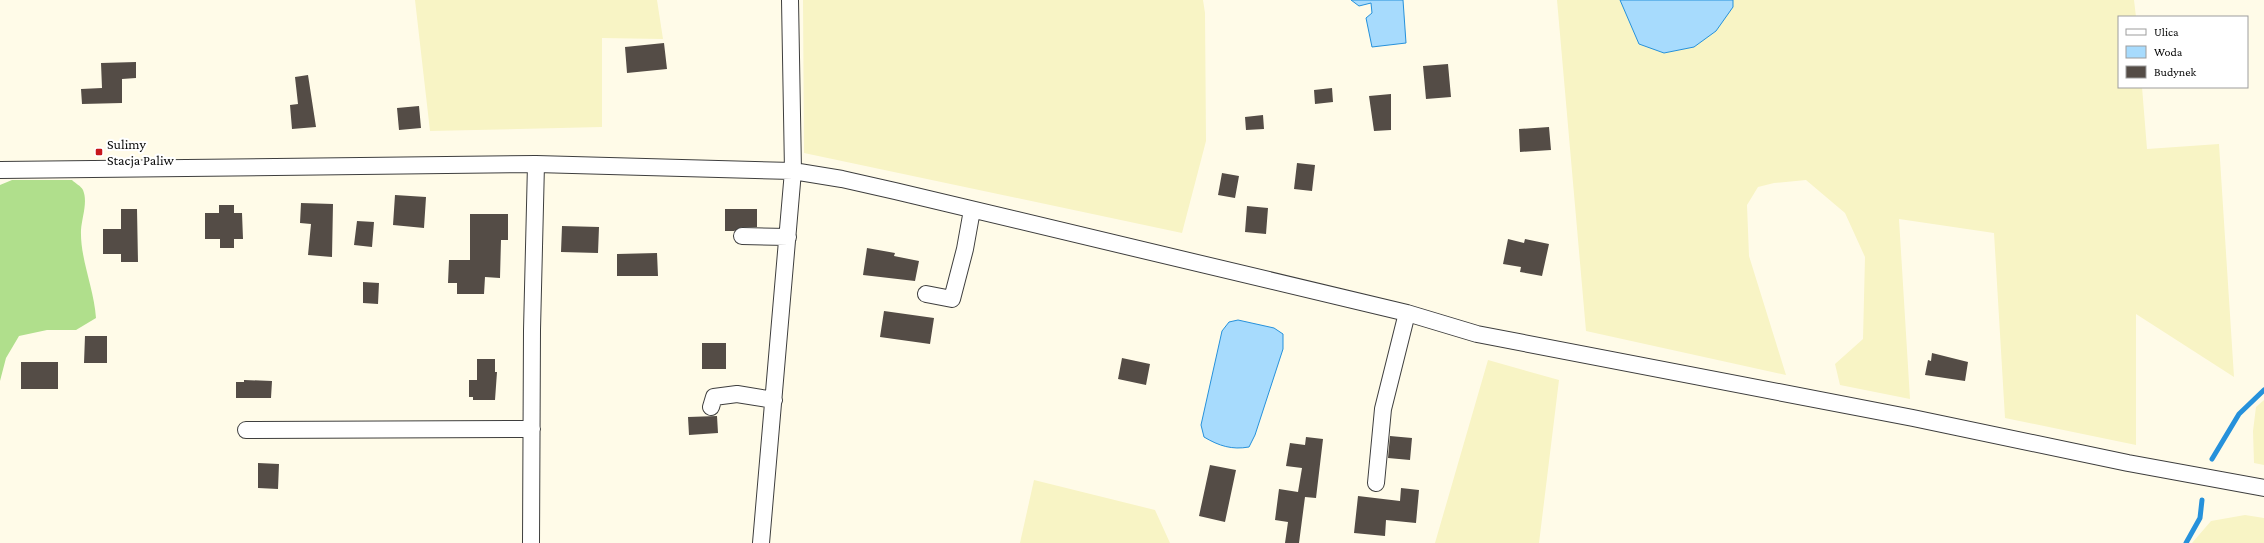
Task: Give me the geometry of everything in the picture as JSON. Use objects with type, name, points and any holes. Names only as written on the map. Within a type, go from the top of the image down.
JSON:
[{"type":"street","points":[[761,543],[793,171],[790,0]]},
{"type":"street","points":[[531,543],[536,164]]},
{"type":"street","points":[[0,170],[536,164],[793,171],[842,179],[1407,313],[1477,334],[1905,416],[2128,463],[2264,488]]},
{"type":"street","points":[[926,294],[952,299],[965,249],[972,210]]},
{"type":"street","points":[[742,236],[788,237]]},
{"type":"street","points":[[1376,483],[1383,409],[1407,313]]},
{"type":"street","points":[[711,407],[714,397],[737,394],[774,400]]},
{"type":"street","points":[[246,430],[532,429]]},
{"type":"shaded area","points":[[415,0],[657,0],[663,39],[602,38],[602,127],[430,131]]},
{"type":"shaded area","points":[[803,0],[1203,0],[1205,13],[1206,141],[1182,233],[804,153]]},
{"type":"shaded area","points":[[1557,0],[2134,0],[2136,16],[2118,16],[2118,88],[2142,88],[2147,149],[2219,144],[2234,377],[2136,314],[2136,445],[2005,418],[1994,233],[1899,219],[1910,399],[1840,385],[1835,364],[1863,339],[1865,257],[1845,213],[1806,180],[1774,183],[1758,187],[1747,205],[1749,256],[1786,375],[1586,331]]},
{"type":"shaded area","points":[[1488,360],[1559,380],[1539,543],[1435,543]]},
{"type":"shaded area","points":[[2264,400],[2264,465],[2254,463],[2253,431],[2256,407]]},
{"type":"shaded area","points":[[1034,480],[1155,510],[1170,543],[1020,543]]},
{"type":"shaded area","points":[[2245,515],[2264,518],[2264,543],[2192,543],[2211,521]]},
{"type":"green space","points":[[12,180],[72,180],[83,190],[85,205],[81,230],[81,241],[93,296],[96,318],[76,330],[47,330],[19,336],[6,358],[0,381],[0,185]]},
{"type":"water","points":[[1351,0],[1403,0],[1406,43],[1372,47],[1366,18],[1372,13],[1371,3],[1359,6]]},
{"type":"water","points":[[1620,0],[1733,0],[1733,7],[1716,31],[1694,47],[1664,53],[1639,44]]},
{"type":"water","points":[[1238,320],[1274,328],[1283,334],[1283,349],[1255,435],[1249,447],[1231,448],[1215,443],[1204,437],[1201,425],[1222,331],[1229,322]]},
{"type":"building","points":[[664,43],[667,69],[627,73],[625,47]]},
{"type":"building","points":[[136,62],[136,78],[122,79],[122,103],[82,104],[81,89],[102,88],[101,63]]},
{"type":"building","points":[[1448,64],[1451,97],[1426,99],[1423,66]]},
{"type":"building","points":[[308,75],[316,127],[292,129],[290,105],[298,104],[295,77]]},
{"type":"building","points":[[1332,88],[1333,102],[1315,104],[1314,90]]},
{"type":"building","points":[[1391,94],[1391,130],[1374,131],[1369,96]]},
{"type":"building","points":[[419,106],[421,128],[399,130],[397,108]]},
{"type":"building","points":[[1263,115],[1264,129],[1246,130],[1245,117]]},
{"type":"building","points":[[1549,127],[1551,150],[1520,152],[1519,129]]},
{"type":"building","points":[[1297,163],[1315,165],[1312,191],[1294,189]]},
{"type":"building","points":[[1222,173],[1239,176],[1235,198],[1218,195]]},
{"type":"building","points":[[395,195],[426,197],[424,228],[393,225]]},
{"type":"building","points":[[301,203],[333,204],[332,257],[308,255],[311,224],[300,223]]},
{"type":"building","points":[[219,205],[234,205],[234,213],[242,213],[243,239],[234,239],[234,248],[220,248],[220,239],[205,239],[205,213],[219,213]]},
{"type":"building","points":[[1247,206],[1268,208],[1266,234],[1245,232]]},
{"type":"building","points":[[121,209],[137,209],[138,262],[121,262],[121,254],[103,254],[103,229],[121,229]]},
{"type":"building","points":[[725,209],[757,209],[757,227],[742,227],[734,231],[725,231]]},
{"type":"building","points":[[470,214],[508,214],[508,240],[501,240],[500,278],[485,277],[484,294],[457,294],[457,283],[448,283],[449,260],[470,260]]},
{"type":"building","points":[[357,221],[374,222],[372,247],[354,245]]},
{"type":"building","points":[[562,226],[599,227],[598,253],[561,252]]},
{"type":"building","points":[[1508,239],[1524,243],[1525,239],[1549,244],[1542,276],[1520,272],[1521,267],[1503,264]]},
{"type":"building","points":[[867,248],[895,253],[894,256],[919,261],[915,281],[863,275]]},
{"type":"building","points":[[657,253],[658,276],[617,276],[617,254]]},
{"type":"building","points":[[363,282],[379,283],[378,304],[363,303]]},
{"type":"building","points":[[884,311],[934,318],[930,344],[880,337]]},
{"type":"building","points":[[85,336],[107,336],[107,363],[84,363]]},
{"type":"building","points":[[702,343],[726,343],[726,369],[702,369]]},
{"type":"building","points":[[1932,353],[1968,362],[1965,381],[1925,375],[1928,360],[1931,361]]},
{"type":"building","points":[[1122,358],[1150,364],[1146,385],[1118,379]]},
{"type":"building","points":[[477,359],[495,359],[495,372],[497,372],[495,400],[473,400],[473,397],[469,397],[469,380],[477,380]]},
{"type":"building","points":[[21,362],[58,362],[58,389],[21,389]]},
{"type":"building","points":[[244,380],[272,381],[271,398],[236,398],[236,382],[244,382]]},
{"type":"building","points":[[717,416],[718,433],[689,435],[688,417]]},
{"type":"building","points":[[1390,436],[1412,438],[1410,460],[1388,458]]},
{"type":"building","points":[[1306,437],[1323,439],[1316,498],[1305,497],[1299,543],[1285,543],[1288,522],[1275,520],[1279,489],[1298,492],[1302,468],[1286,466],[1290,443],[1305,445]]},
{"type":"building","points":[[258,463],[279,464],[278,489],[258,488]]},
{"type":"building","points":[[1210,465],[1236,470],[1225,522],[1199,516]]},
{"type":"building","points":[[1401,488],[1419,490],[1416,523],[1386,520],[1385,536],[1354,533],[1358,496],[1400,501]]},
{"type":"waterway","points":[[2212,459],[2239,414],[2264,390]]},
{"type":"waterway","points":[[2186,543],[2200,518],[2202,500]]},
{"type":"place","name":"Sulimy Stacja Paliw","points":[[99,152]]}]
